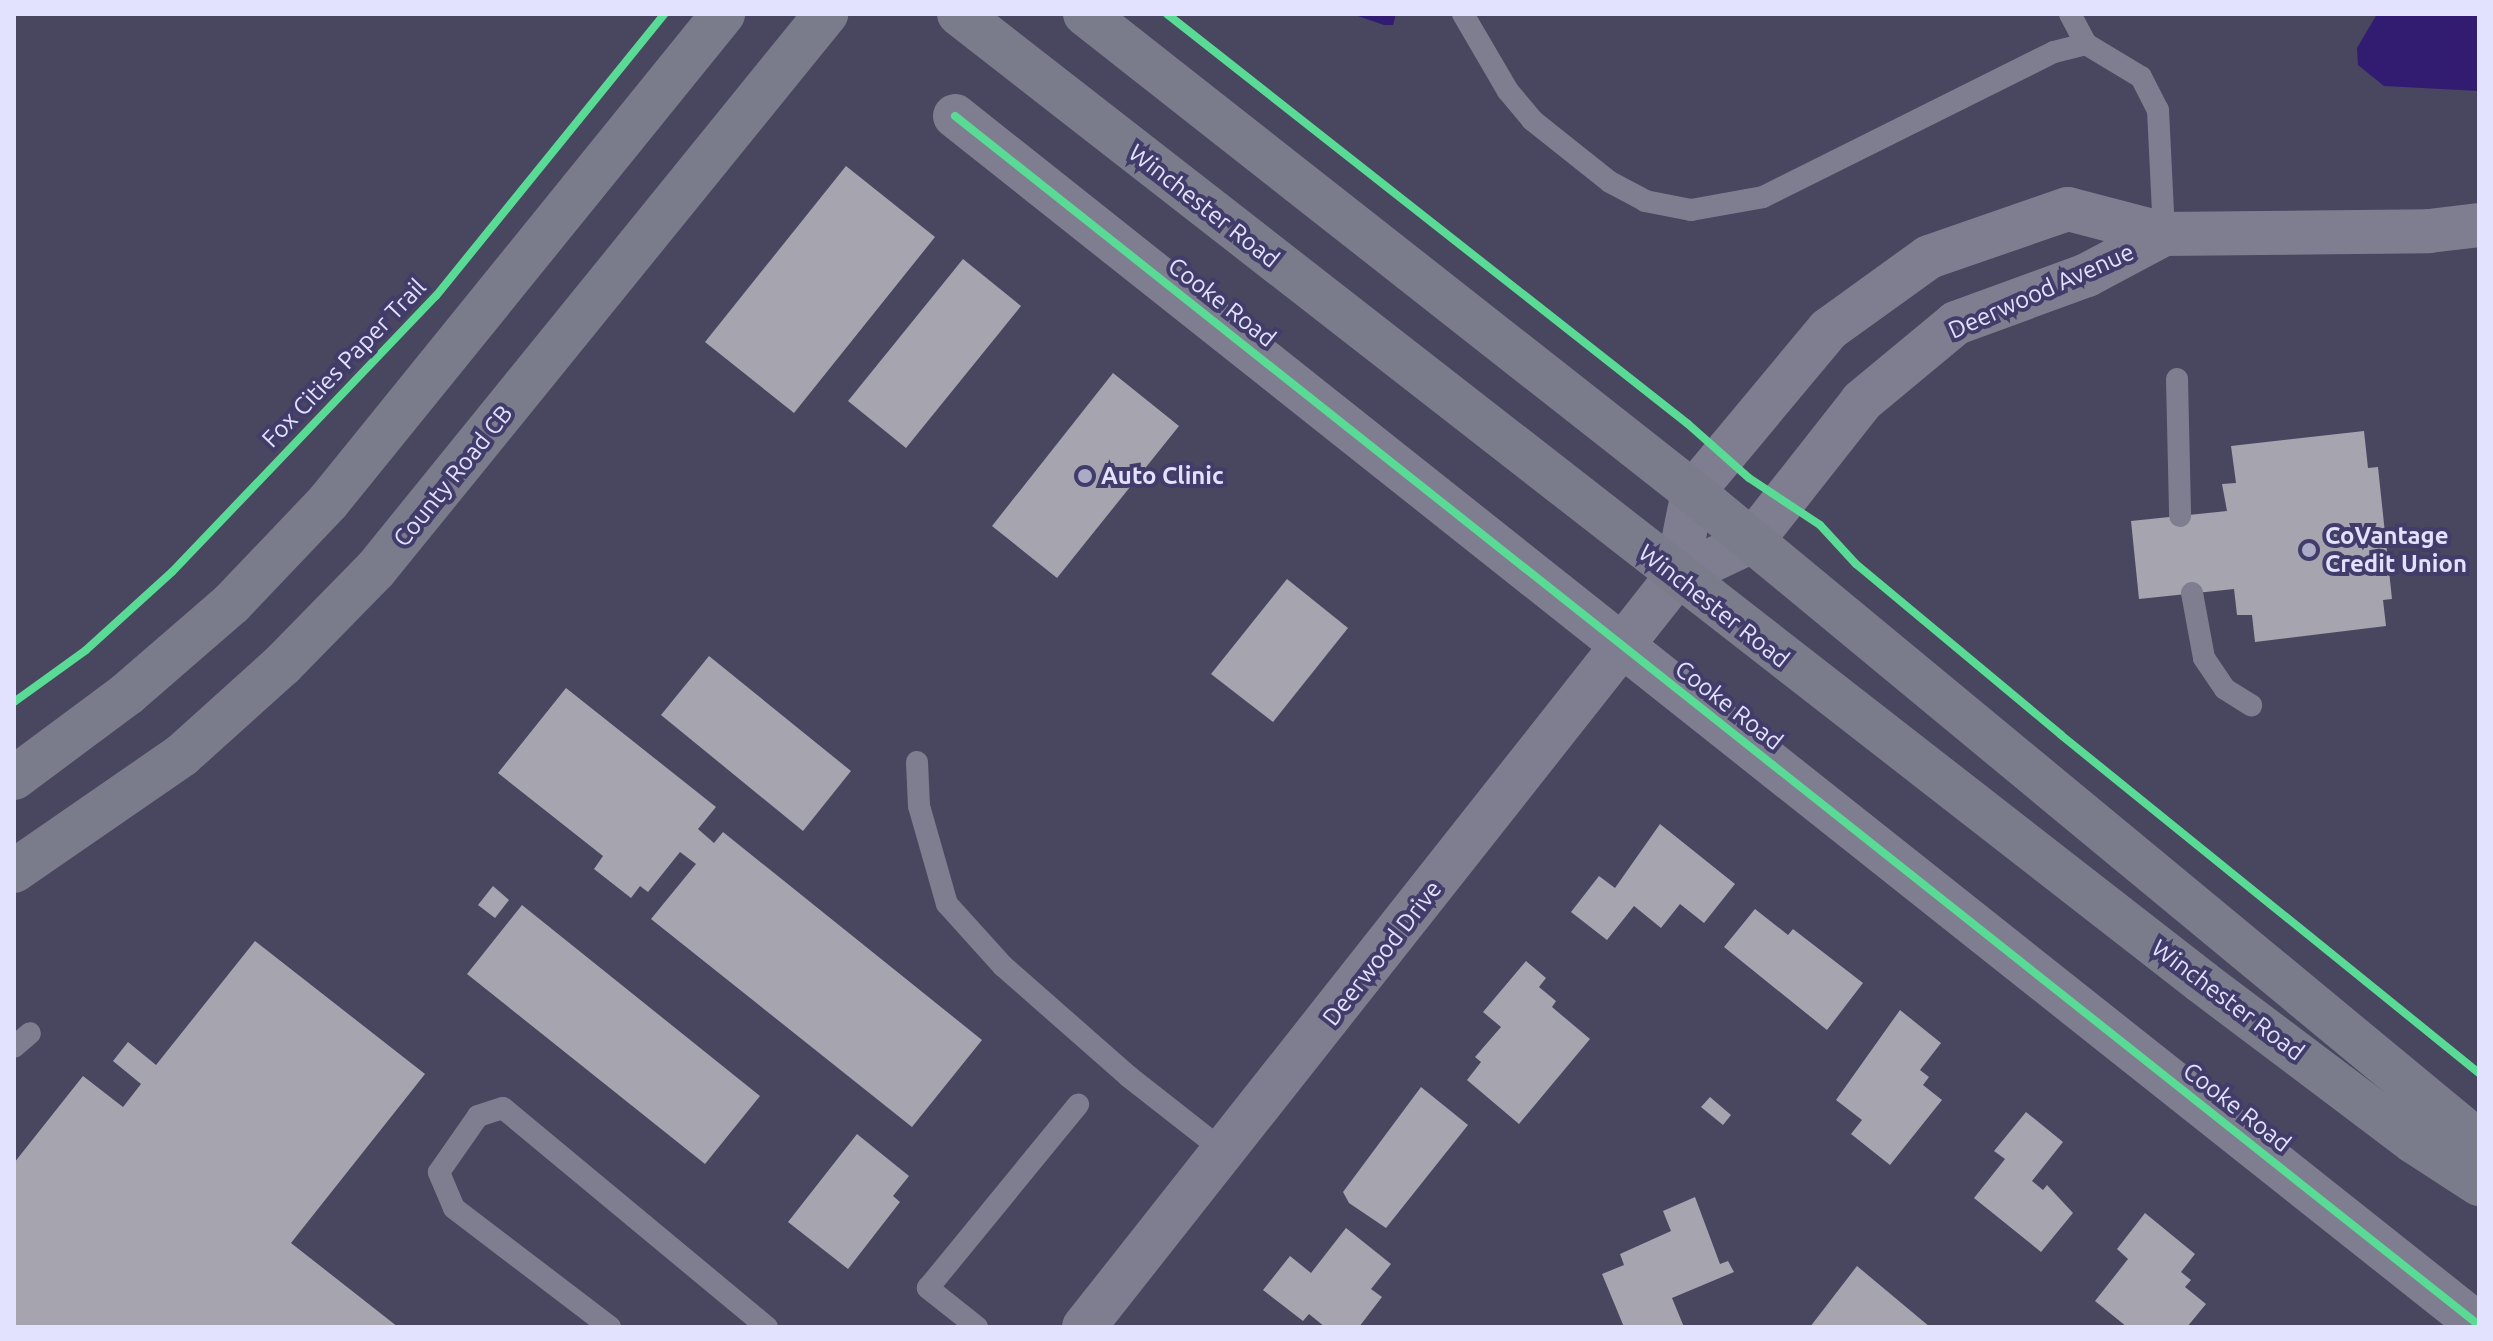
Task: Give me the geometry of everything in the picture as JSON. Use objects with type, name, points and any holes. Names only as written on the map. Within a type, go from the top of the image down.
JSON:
[{"type":"main road","points":[[14,778],[127,694],[231,604],[328,502],[723,14]]},
{"type":"main road","name":"County Road CB","points":[[14,871],[182,755],[282,665],[376,569],[826,14]]},
{"type":"main road","name":"Winchester Road","points":[[959,14],[1676,577],[2202,982],[2413,1141],[2479,1184]]},
{"type":"main road","name":"Winchester Road","points":[[1085,14],[1693,492],[2479,1142]]},
{"type":"street","name":"Cooke Road","points":[[955,116],[2479,1325]]},
{"type":"street","name":"Deerwood Avenue","points":[[1676,577],[1693,492],[1800,357],[1862,303],[1929,257],[2068,209],[2164,234],[2429,231],[2479,225]]},
{"type":"street","name":"Deerwood Avenue","points":[[1676,577],[1752,541],[1862,401],[1913,354],[1956,323],[2087,275],[2164,234]]},
{"type":"street","name":"Deerwood Drive","points":[[1097,1322],[1225,1152],[1676,577]]},
{"type":"lane","points":[[1463,14],[1508,91],[1532,120],[1610,182],[1645,201],[1691,210],[1763,197],[2040,58],[2086,44]]},
{"type":"lane","points":[[2070,14],[2086,44],[2141,77],[2158,110],[2164,234]]},
{"type":"lane","points":[[2177,379],[2180,516]]},
{"type":"lane","points":[[2192,593],[2204,658],[2225,689],[2251,705]]},
{"type":"lane","points":[[917,762],[919,806],[947,904],[1003,966],[1128,1076],[1225,1152]]},
{"type":"lane","points":[[977,1327],[928,1288],[1078,1105]]},
{"type":"lane","points":[[610,1327],[454,1208],[439,1172],[478,1116],[503,1108],[767,1327]]},
{"type":"shaded area","points":[[1352,14],[1396,14],[1393,25],[1384,25]]},
{"type":"shaded area","points":[[2377,14],[2479,14],[2479,91],[2384,86],[2358,65],[2357,48]]},
{"type":"building","points":[[846,166],[935,237],[794,413],[705,342]]},
{"type":"building","points":[[963,259],[1021,306],[906,448],[848,401]]},
{"type":"building","name":"Auto Clinic","points":[[1113,373],[1179,426],[1057,578],[992,526]]},
{"type":"building","name":"CoVantage Credit Union","points":[[2364,431],[2368,468],[2378,467],[2392,599],[2383,600],[2386,626],[2255,642],[2252,615],[2237,615],[2234,589],[2139,599],[2131,521],[2227,511],[2222,484],[2236,483],[2231,446]]},
{"type":"building","points":[[1287,579],[1348,628],[1273,722],[1211,674]]},
{"type":"building","points":[[709,656],[851,771],[803,831],[661,715]]},
{"type":"building","points":[[566,688],[716,807],[698,829],[714,843],[723,832],[982,1040],[912,1127],[651,919],[696,864],[680,852],[648,892],[640,886],[631,898],[594,869],[603,856],[498,773]]},
{"type":"building","points":[[1660,824],[1735,884],[1704,923],[1680,904],[1661,928],[1634,906],[1607,940],[1571,912],[1599,876],[1615,888]]},
{"type":"building","points":[[493,886],[509,900],[495,918],[478,905]]},
{"type":"building","points":[[522,905],[760,1096],[705,1164],[467,974]]},
{"type":"building","points":[[1755,909],[1788,935],[1793,929],[1863,983],[1827,1030],[1724,947]]},
{"type":"building","points":[[255,941],[425,1074],[291,1243],[398,1327],[14,1327],[14,1163],[83,1076],[123,1107],[141,1084],[113,1061],[128,1042],[156,1065]]},
{"type":"building","points":[[1526,961],[1546,978],[1539,987],[1556,1001],[1552,1007],[1590,1039],[1519,1124],[1467,1080],[1481,1062],[1475,1057],[1501,1027],[1483,1012]]},
{"type":"building","points":[[1900,1010],[1941,1043],[1920,1070],[1929,1077],[1923,1085],[1942,1100],[1890,1165],[1851,1134],[1862,1120],[1836,1100]]},
{"type":"building","points":[[1421,1087],[1468,1125],[1386,1228],[1349,1203],[1343,1192]]},
{"type":"building","points":[[1710,1097],[1731,1115],[1723,1125],[1701,1107]]},
{"type":"building","points":[[2026,1112],[2063,1142],[2032,1181],[2043,1190],[2047,1185],[2073,1213],[2041,1252],[1974,1198],[2005,1159],[1994,1151]]},
{"type":"building","points":[[857,1134],[909,1176],[893,1196],[900,1202],[848,1269],[788,1222]]},
{"type":"building","points":[[1695,1197],[1720,1264],[1728,1261],[1734,1272],[1672,1298],[1684,1327],[1624,1327],[1602,1274],[1624,1265],[1620,1254],[1671,1231],[1663,1211]]},
{"type":"building","points":[[2145,1213],[2195,1254],[2181,1272],[2191,1280],[2185,1287],[2206,1304],[2187,1327],[2127,1327],[2095,1301],[2128,1259],[2117,1249]]},
{"type":"building","points":[[1346,1228],[1391,1264],[1371,1289],[1382,1297],[1359,1327],[1325,1327],[1309,1314],[1303,1321],[1263,1290],[1290,1256],[1311,1273]]},
{"type":"building","points":[[1857,1266],[1930,1327],[1810,1327]]},
{"type":"cycle path","name":"Fox Cities Paper Trail","points":[[14,702],[86,650],[172,572],[436,296],[664,14]]},
{"type":"cycle path","points":[[1167,14],[1688,424],[1749,478],[1820,525],[1856,564],[2061,735],[2479,1073]]},
{"type":"cycle path","points":[[955,116],[2479,1325]]},
{"type":"place","name":"Auto Clinic","points":[[1085,476]]},
{"type":"place","name":"CoVantage Credit Union","points":[[2309,550]]}]
